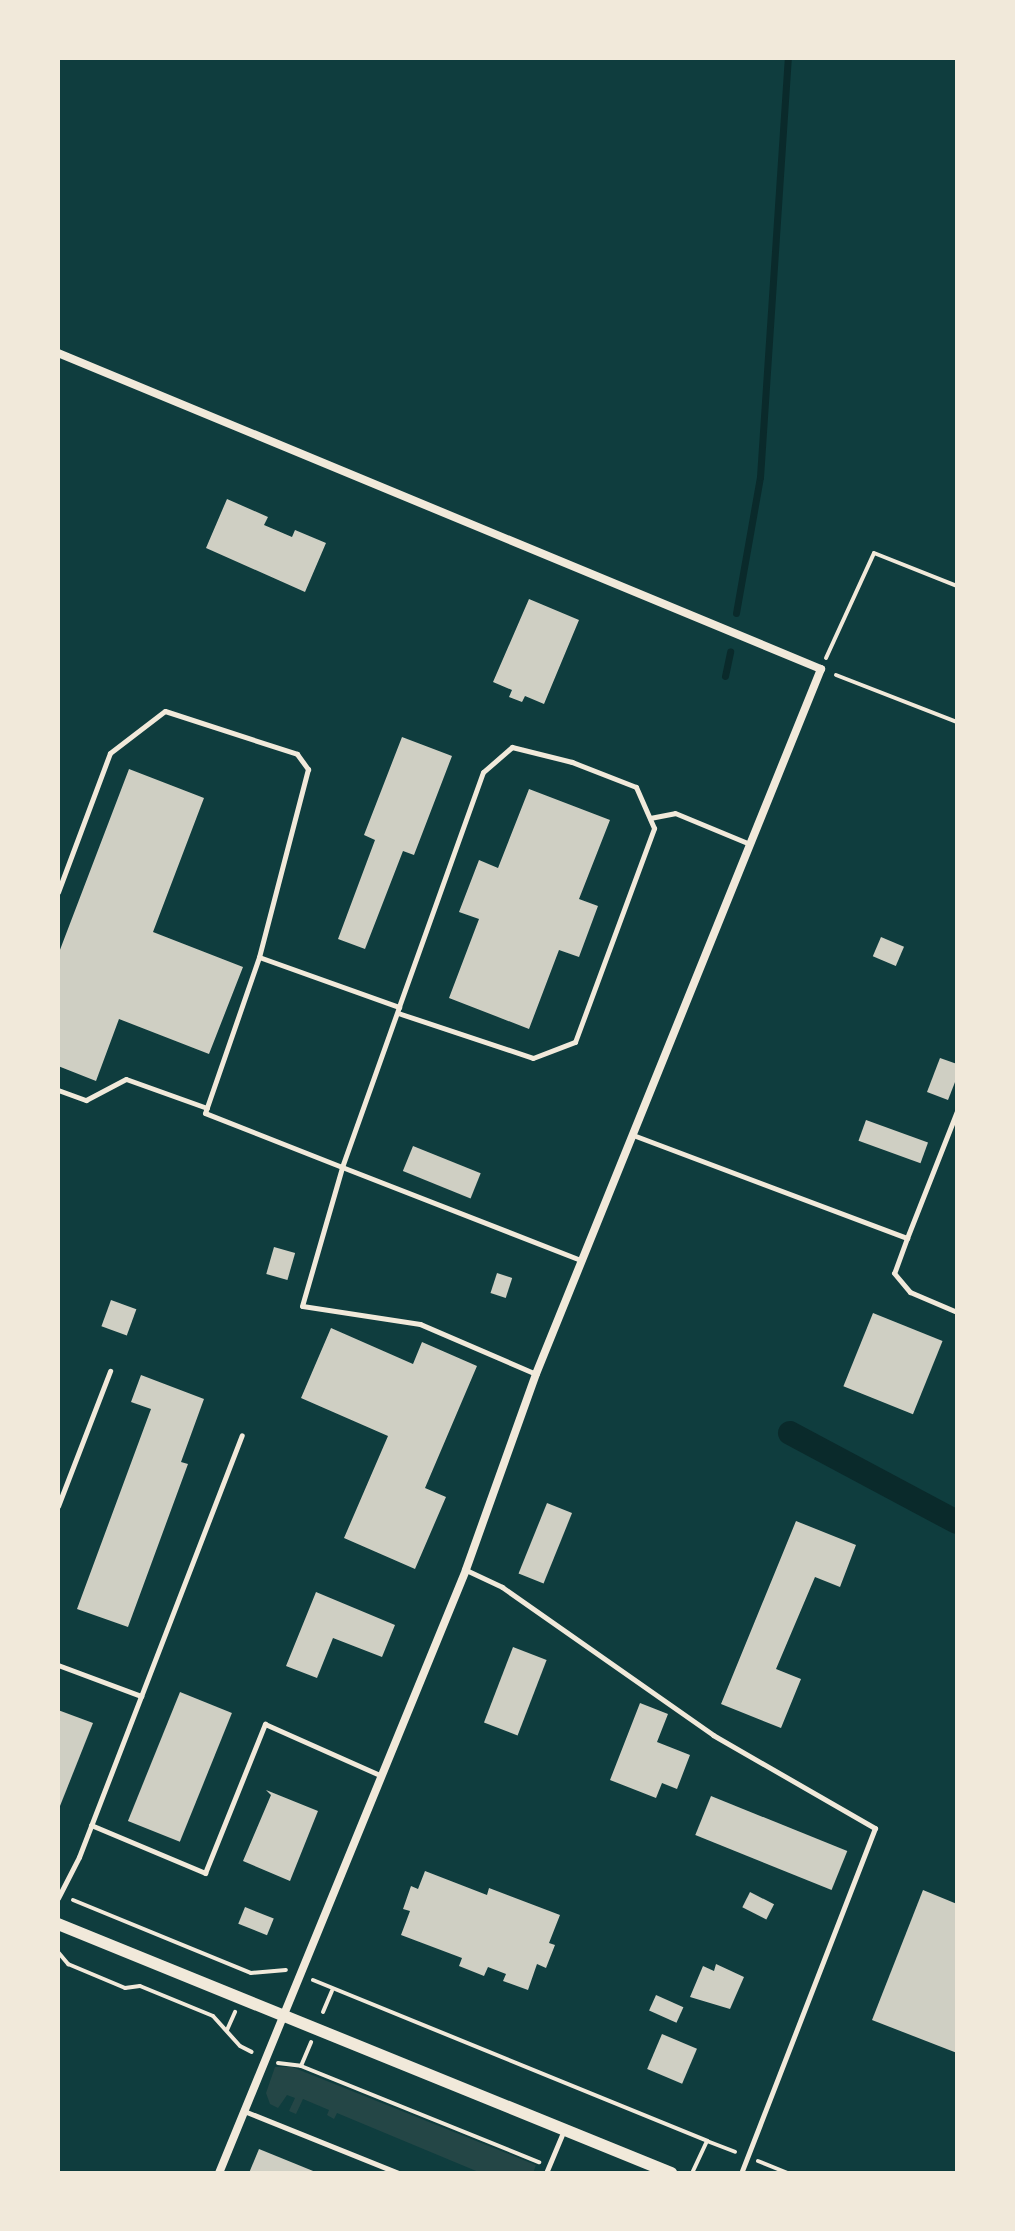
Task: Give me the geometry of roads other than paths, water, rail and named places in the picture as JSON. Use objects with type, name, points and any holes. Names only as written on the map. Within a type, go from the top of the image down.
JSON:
[{"type":"street","points":[[58,353],[821,669],[536,1374],[466,1570],[219,2173]]},
{"type":"street","points":[[58,1924],[665,2172]]},
{"type":"lane","points":[[58,892],[110,753],[165,711],[297,754],[308,769],[259,957],[205,1113],[582,1260]]},
{"type":"lane","points":[[259,957],[398,1010],[533,1058],[575,1042],[654,828],[636,787],[572,762],[512,747],[483,772],[398,1010],[342,1167],[302,1306],[420,1324],[536,1374]]},
{"type":"lane","points":[[650,818],[675,813],[750,844]]},
{"type":"lane","points":[[58,1090],[86,1100],[126,1079],[207,1108]]},
{"type":"lane","points":[[957,1111],[894,1273],[910,1292],[957,1312]]},
{"type":"lane","points":[[633,1135],[907,1238]]},
{"type":"lane","points":[[58,1506],[110,1371]]},
{"type":"lane","points":[[59,1896],[91,1825],[242,1435]]},
{"type":"lane","points":[[466,1570],[502,1587],[713,1735],[875,1828],[741,2173]]},
{"type":"lane","points":[[58,1665],[141,1696]]},
{"type":"lane","points":[[91,1825],[205,1873],[265,1724],[382,1776]]},
{"type":"lane","points":[[244,2111],[398,2173]]},
{"type":"lane","points":[[546,2173],[564,2130]]},
{"type":"waterway","points":[[736,613],[760,477],[788,58]]},
{"type":"waterway","points":[[725,676],[730,652]]},
{"type":"waterway","points":[[790,1433],[957,1522]]}]
